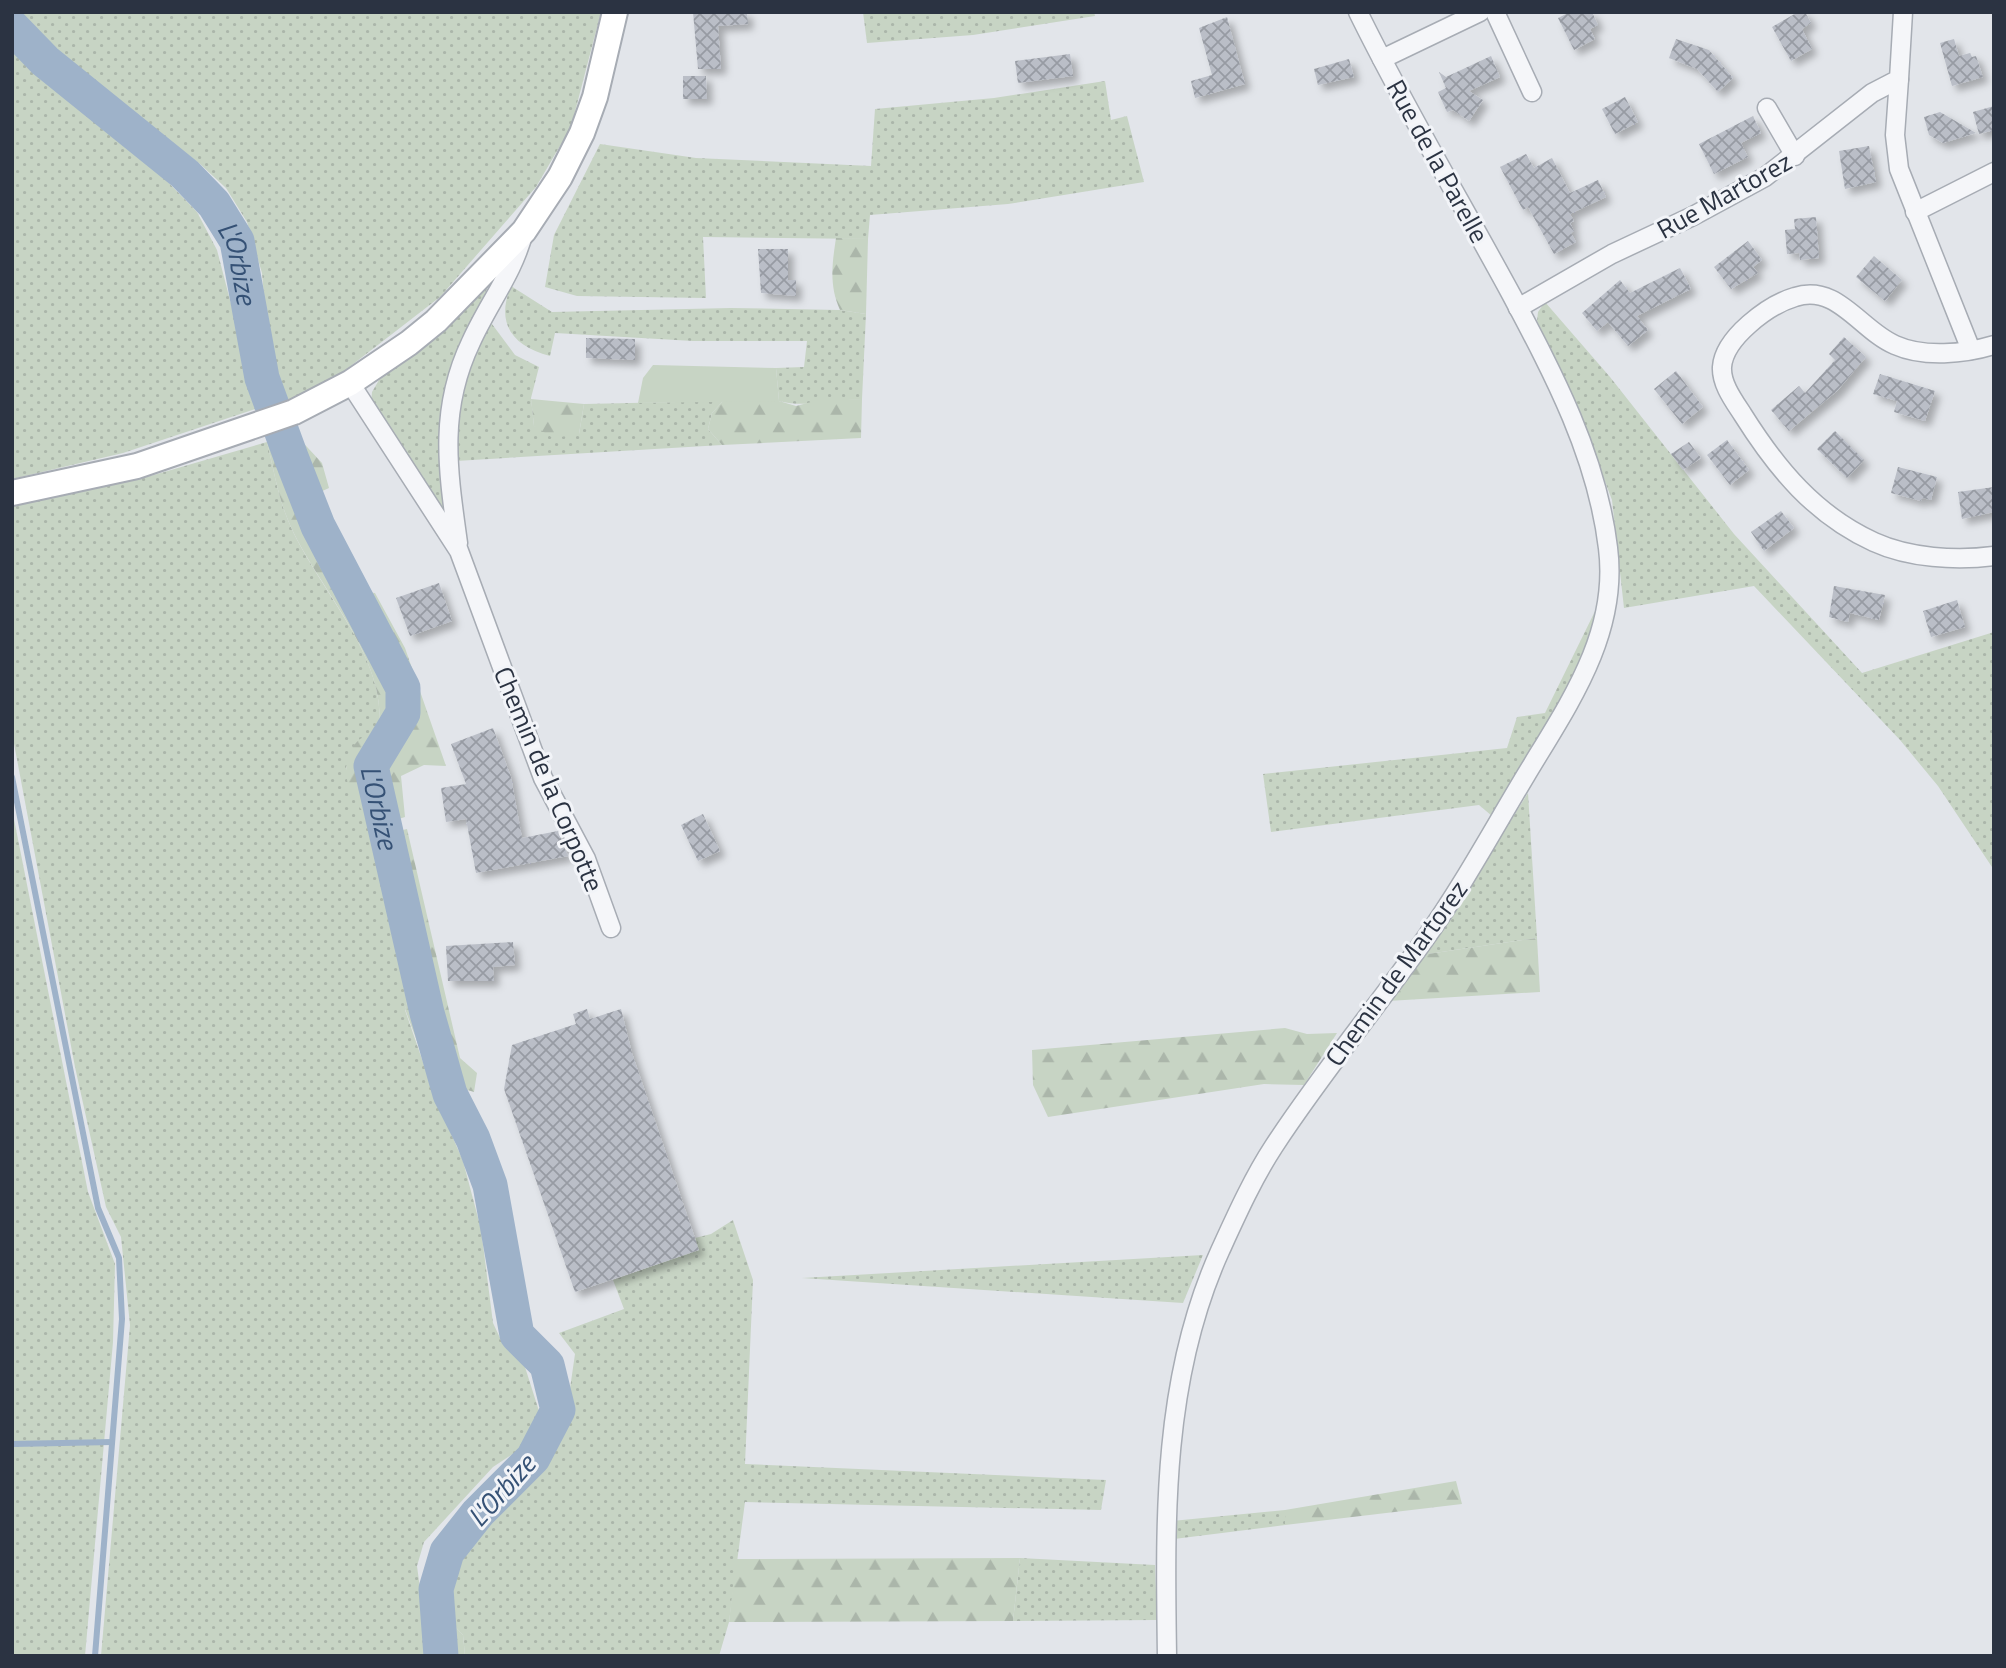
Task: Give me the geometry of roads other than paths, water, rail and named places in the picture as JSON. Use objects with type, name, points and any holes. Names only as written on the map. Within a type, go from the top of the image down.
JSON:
[{"type":"street","points":[[12,493],[137,466],[285,415],[350,383],[436,321],[524,231],[560,177],[582,133],[595,97],[615,12]]},
{"type":"street","name":"Rue de la Parelle","points":[[1358,12],[1518,308]]},
{"type":"street","points":[[1382,59],[1480,12]]},
{"type":"street","points":[[1495,12],[1532,92]]},
{"type":"street","points":[[1903,12],[1895,135],[1899,169],[1971,350]]},
{"type":"street","name":"Rue Martorez","points":[[1518,308],[1612,254],[1753,184],[1795,156],[1872,93],[1899,79]]},
{"type":"street","points":[[1767,108],[1795,156]]},
{"type":"street","points":[[1915,212],[1994,173]]},
{"type":"street","name":"Chemin de la Corpotte","points":[[524,231],[517,257],[470,344],[446,428],[447,470],[459,551],[543,778],[586,859],[611,928]]},
{"type":"street","points":[[1994,345],[1943,353],[1896,346],[1876,335],[1844,307],[1826,296],[1810,294],[1793,297],[1754,321],[1724,351],[1722,370],[1728,391],[1763,448],[1810,501],[1835,521],[1876,543],[1914,554],[1959,558],[1994,556]]},
{"type":"street","name":"Chemin de Martorez","points":[[1167,1656],[1166,1508],[1172,1429],[1185,1356],[1199,1302],[1219,1252],[1273,1148],[1459,888],[1564,711],[1603,631],[1610,591],[1609,553],[1592,468],[1550,370],[1518,308]]},
{"type":"street","name":"Chemin de la Corpotte","points":[[350,383],[459,551]]},
{"type":"waterway","name":"L'Orbize","points":[[12,27],[45,61],[185,174],[214,204],[237,241],[262,378],[291,457],[318,526],[403,688],[403,713],[371,766],[427,1013],[450,1094],[473,1139],[490,1185],[517,1335],[547,1365],[558,1410],[533,1458],[478,1513],[447,1552],[436,1589],[441,1656]]},
{"type":"waterway","points":[[12,777],[98,1208],[119,1258],[122,1319],[95,1656]]},
{"type":"waterway","points":[[12,1444],[112,1442]]}]
